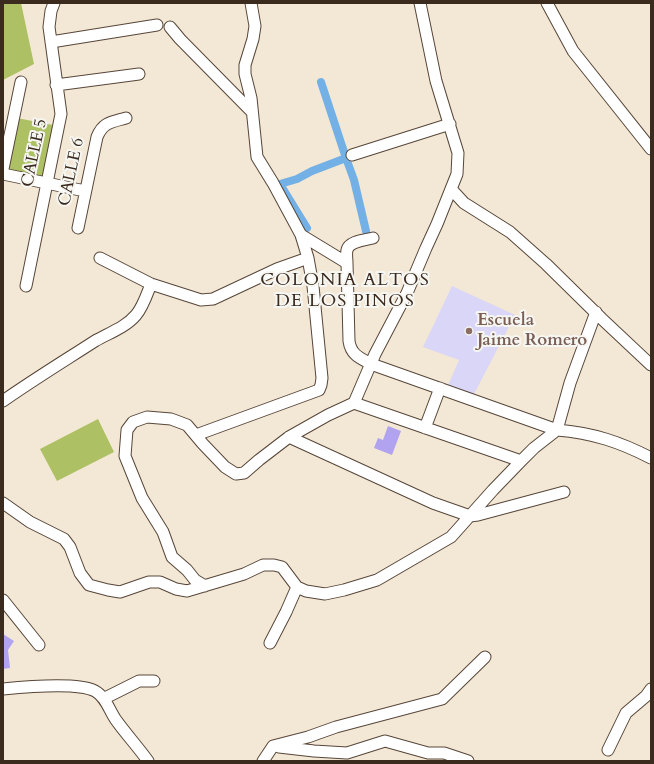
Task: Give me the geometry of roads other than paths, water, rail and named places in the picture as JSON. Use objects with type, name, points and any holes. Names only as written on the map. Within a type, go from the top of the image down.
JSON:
[{"type":"street","name":"CALLE 5","points":[[26,286],[61,114],[50,42],[50,11],[54,3]]},
{"type":"street","points":[[196,436],[319,390],[322,385],[313,286],[308,258],[301,235],[274,183],[257,157],[250,98],[245,74],[255,26],[251,3]]},
{"type":"street","points":[[205,586],[195,580],[172,556],[163,532],[142,498],[125,456],[127,430],[133,422],[147,417],[171,419],[187,425],[225,466],[236,474],[244,473],[290,437],[328,415],[354,403],[375,354],[406,293],[452,190],[457,174],[458,153],[436,81],[420,3]]},
{"type":"street","points":[[548,3],[573,51],[651,149]]},
{"type":"street","points":[[50,42],[157,25]]},
{"type":"street","points":[[170,27],[251,111]]},
{"type":"street","points":[[56,85],[138,74]]},
{"type":"street","points":[[3,169],[21,82]]},
{"type":"street","name":"CALLE 6","points":[[78,228],[99,130],[104,124],[126,118]]},
{"type":"street","points":[[352,155],[450,124]]},
{"type":"street","points":[[3,174],[85,191]]},
{"type":"street","points":[[452,190],[464,203],[510,232],[546,264],[651,364]]},
{"type":"street","points":[[301,235],[347,263]]},
{"type":"street","points":[[373,238],[354,243],[349,246],[347,250],[350,346],[352,352],[357,356],[372,364],[558,430],[579,432],[611,440],[651,458]]},
{"type":"street","points":[[100,258],[151,284],[201,300],[213,299],[277,269],[308,258]]},
{"type":"street","points":[[3,401],[45,372],[58,366],[97,340],[127,323],[137,314],[151,284]]},
{"type":"street","points":[[3,503],[30,522],[64,540],[70,547],[80,573],[89,585],[120,592],[149,582],[160,582],[176,589],[187,591],[244,574],[264,565],[282,567],[297,587],[306,591],[325,594],[377,580],[451,537],[520,461],[534,448],[558,430],[570,383],[596,312]]},
{"type":"street","points":[[425,428],[440,388]]},
{"type":"street","points":[[354,403],[520,461]]},
{"type":"street","points":[[290,437],[433,503],[470,516],[564,492]]},
{"type":"street","points":[[270,643],[297,587]]},
{"type":"street","points":[[3,600],[39,645]]},
{"type":"street","points":[[263,761],[273,746],[308,737],[336,727],[442,699],[485,657]]},
{"type":"street","points":[[105,698],[139,681],[154,681]]},
{"type":"street","points":[[3,689],[49,686],[80,687],[94,690],[105,698],[116,720],[148,761]]},
{"type":"street","points":[[608,750],[626,713],[646,696],[651,689]]},
{"type":"street","points":[[273,746],[347,753],[385,742],[428,753],[444,753],[468,761]]},
{"type":"waterway","points":[[321,82],[346,158],[349,157]]},
{"type":"waterway","points":[[307,228],[280,184],[297,179],[312,171],[346,158],[354,180],[366,231]]},
{"type":"place","name":"Escuela Jaime Romero","points":[[469,331]]},
{"type":"district","name":"COLONIA ALTOS DE LOS PINOS","points":[[345,291]]}]
